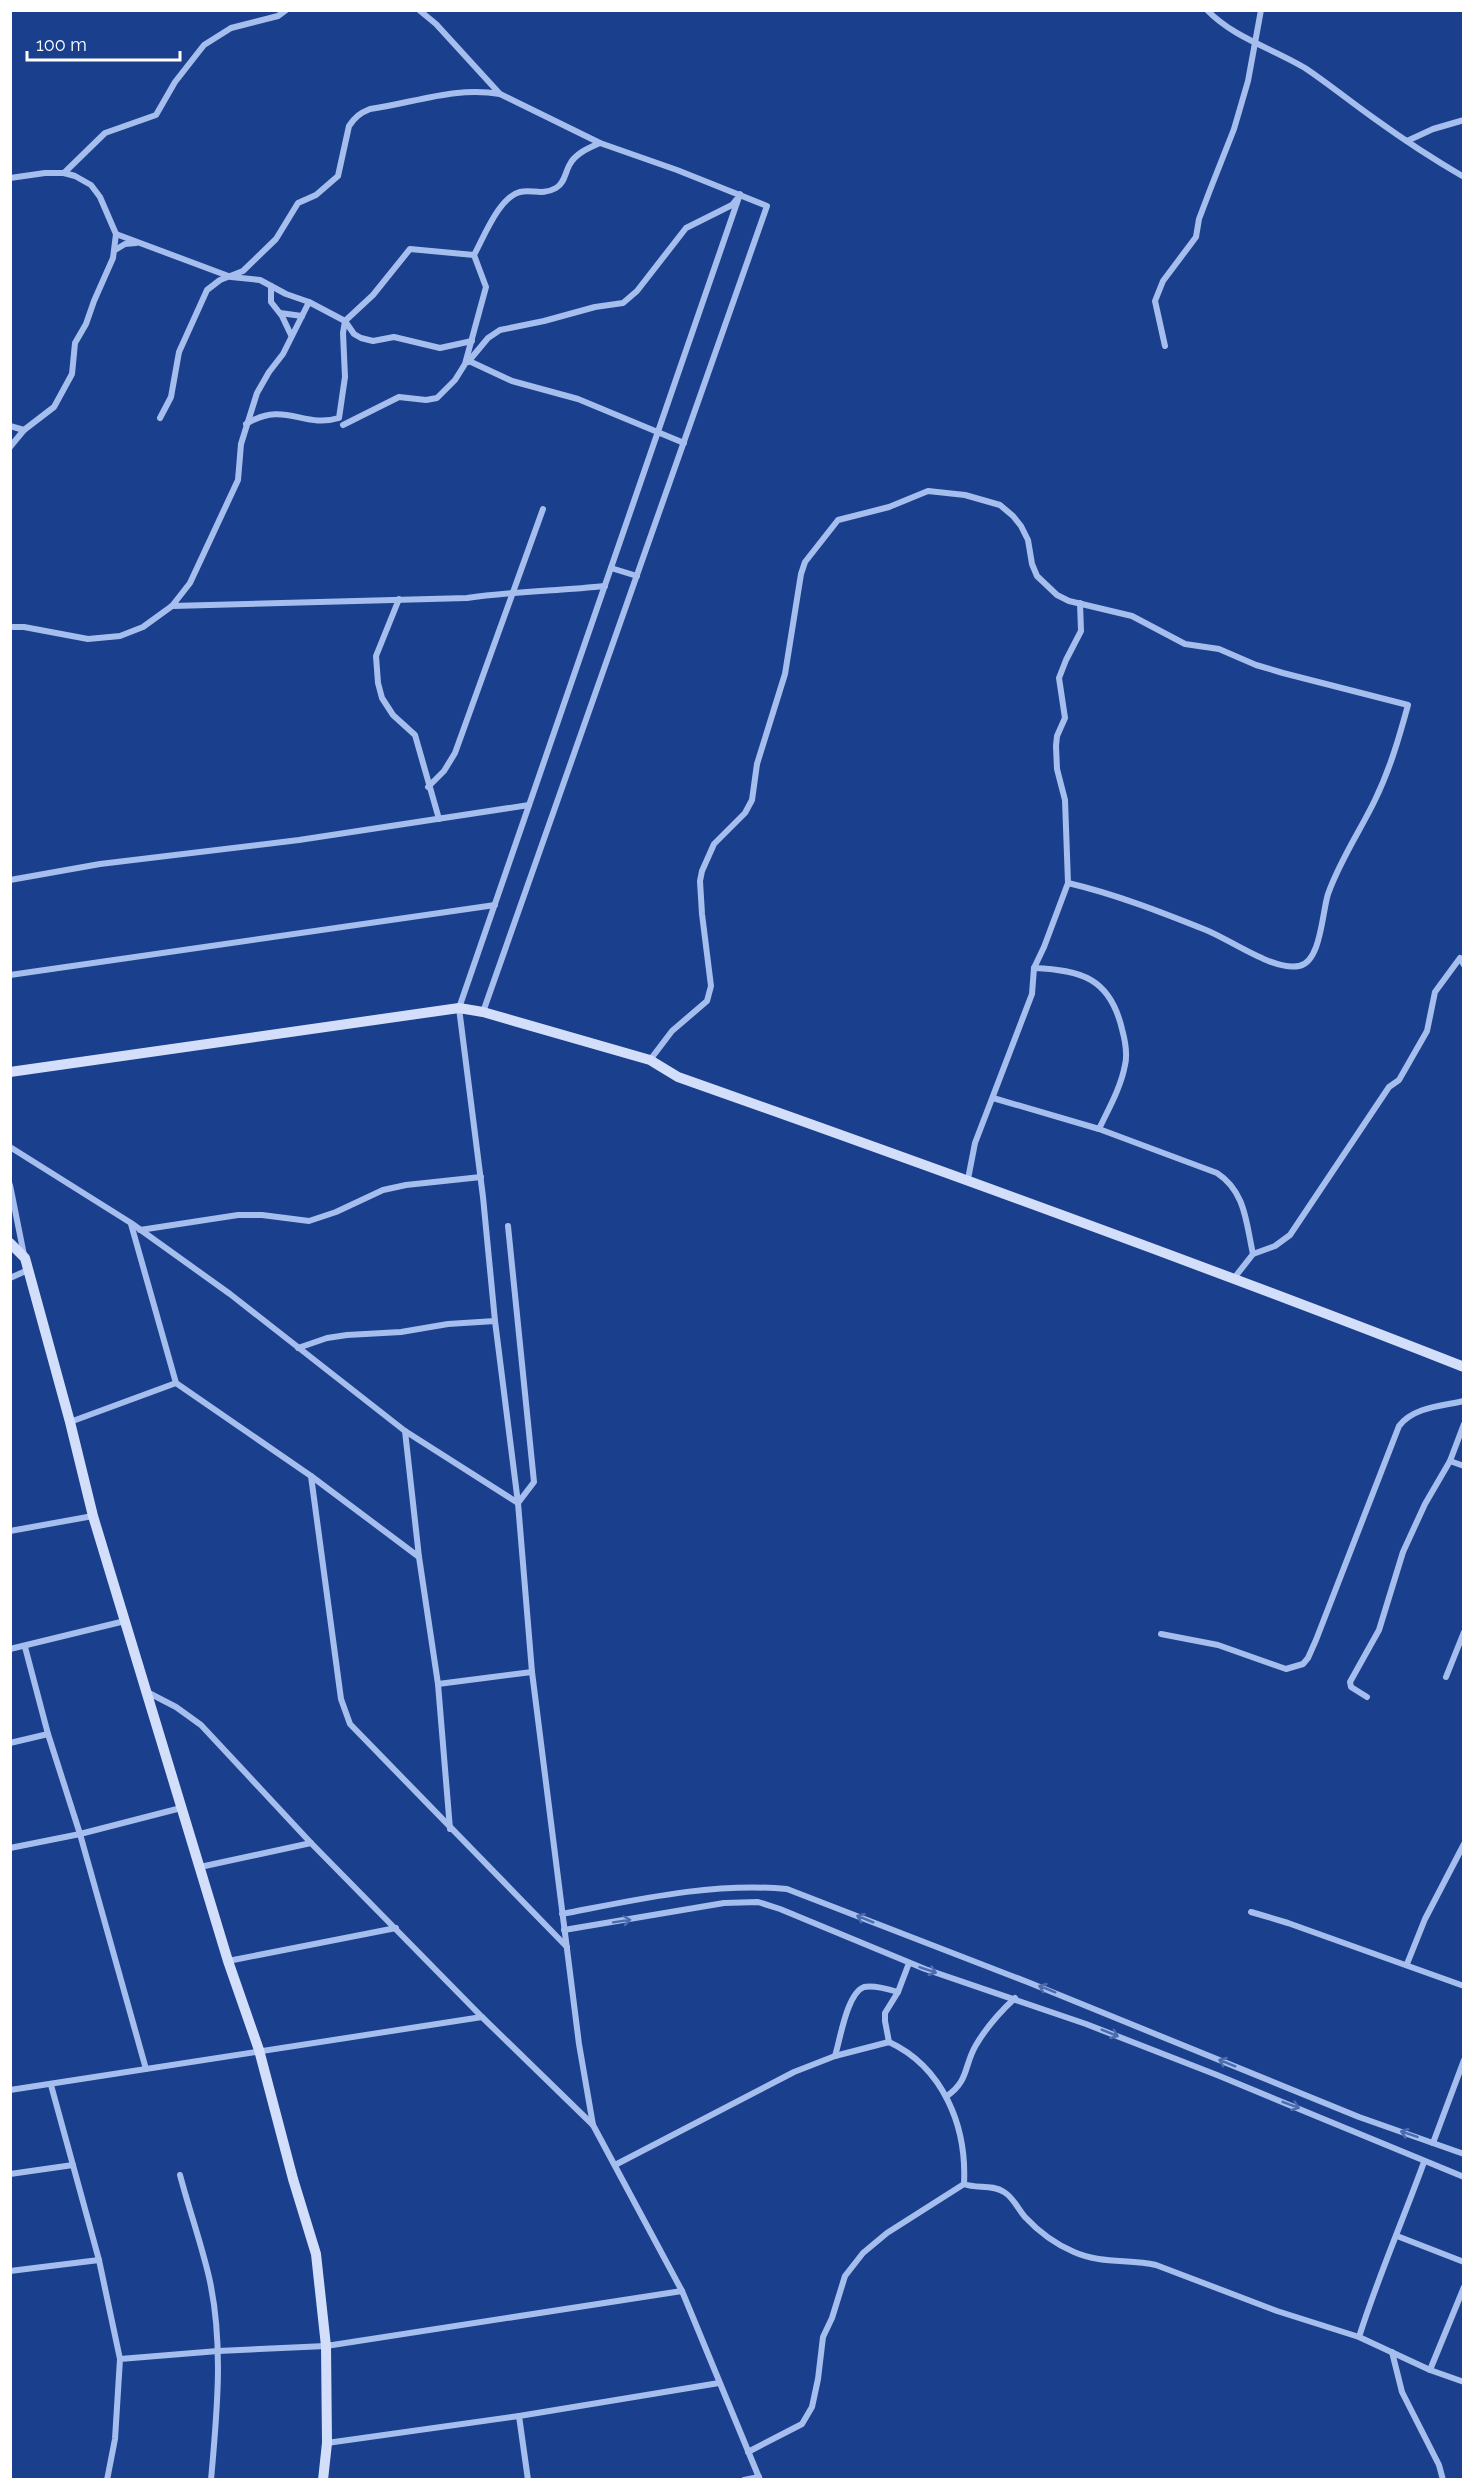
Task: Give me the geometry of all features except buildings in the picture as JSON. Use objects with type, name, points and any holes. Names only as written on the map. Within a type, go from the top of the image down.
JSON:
[{"type":"street","points":[[64,173],[105,133],[156,114],[175,82],[204,45],[231,28],[269,19],[286,10]]},
{"type":"street","points":[[419,10],[436,24],[500,94]]},
{"type":"street","points":[[1207,10],[1220,24],[1255,44],[1285,56],[1407,141],[1464,177]]},
{"type":"street","points":[[1166,346],[1155,301],[1163,281],[1196,237],[1206,200],[1234,129],[1261,10]]},
{"type":"street","points":[[160,418],[171,397],[178,351],[207,290],[219,280],[243,271],[276,239],[298,203],[316,195],[338,176],[349,126],[359,114],[370,109],[470,90],[500,94],[600,143],[767,206],[483,1012]]},
{"type":"street","points":[[1407,141],[1434,129],[1464,120]]},
{"type":"street","points":[[467,363],[486,287],[474,255],[501,205],[510,196],[521,192],[544,193],[557,188],[563,181],[571,162],[585,150],[600,143]]},
{"type":"street","points":[[10,178],[64,173],[75,176],[91,185],[96,191],[116,234],[115,250],[86,324],[75,343],[72,374],[54,406],[24,430],[10,447]]},
{"type":"street","points":[[343,425],[399,397],[426,400],[437,398],[446,392],[488,338],[500,330],[544,321],[587,308],[623,303],[637,291],[686,228],[732,205],[740,194]]},
{"type":"street","points":[[593,2125],[579,2044],[532,1672],[518,1503],[459,1008],[740,194]]},
{"type":"street","points":[[116,234],[231,277],[260,280],[345,321],[354,334],[373,341],[394,337],[440,348],[471,341]]},
{"type":"street","points":[[115,250],[125,244],[140,243]]},
{"type":"street","points":[[246,424],[257,417],[277,413],[314,420],[328,421],[339,418],[345,377],[343,333],[345,321],[379,288],[410,249],[474,255]]},
{"type":"street","points":[[271,286],[271,302],[280,313],[291,335]]},
{"type":"street","points":[[10,627],[24,627],[88,639],[120,636],[143,627],[172,606],[190,583],[238,480],[239,451],[257,393],[268,372],[284,354],[291,335],[309,302]]},
{"type":"street","points":[[280,313],[302,316]]},
{"type":"street","points":[[467,363],[512,381],[578,399],[684,443]]},
{"type":"street","points":[[10,426],[24,430]]},
{"type":"street","points":[[650,1060],[672,1031],[707,1000],[710,994],[702,914],[700,881],[702,871],[714,844],[745,813],[752,800],[757,764],[785,674],[801,574],[805,562],[838,520],[889,507],[928,491],[941,491],[986,500],[1000,505],[1021,526],[1028,540],[1032,564],[1037,576],[1057,595],[1132,616],[1185,644],[1219,649],[1265,668],[1408,705],[1395,754],[1377,798],[1356,834],[1330,890],[1323,911],[1317,946],[1309,961],[1299,966],[1280,965],[1254,955],[1229,939],[1205,929],[1068,883]]},
{"type":"street","points":[[428,787],[444,771],[455,753],[543,509]]},
{"type":"street","points":[[611,568],[637,576]]},
{"type":"street","points":[[172,606],[467,598],[514,591],[605,586]]},
{"type":"street","points":[[399,600],[376,656],[378,683],[382,698],[393,715],[415,735],[439,819]]},
{"type":"street","points":[[968,1179],[975,1143],[1032,994],[1034,968],[1068,883],[1065,800],[1057,769],[1056,746],[1065,714],[1059,678],[1081,631],[1080,603]]},
{"type":"street","points":[[10,880],[100,864],[300,840],[529,805]]},
{"type":"street","points":[[10,975],[495,905]]},
{"type":"street","points":[[1235,1277],[1254,1254],[1275,1246],[1290,1235],[1370,1113],[1389,1087],[1402,1076],[1427,1031],[1435,992],[1442,981],[1460,958],[1464,965]]},
{"type":"street","points":[[1034,968],[1060,969],[1090,979],[1108,992],[1126,1043],[1126,1063],[1119,1085],[1099,1129]]},
{"type":"street","points":[[10,1072],[459,1008],[483,1012],[650,1060],[678,1077],[968,1179],[1235,1277],[1464,1367]]},
{"type":"street","points":[[993,1098],[1099,1129],[1217,1173],[1229,1181],[1237,1191],[1254,1254]]},
{"type":"street","points":[[10,1147],[140,1230],[230,1294],[405,1431],[518,1503]]},
{"type":"street","points":[[140,1230],[238,1215],[262,1215],[309,1221],[336,1212],[383,1190],[406,1185],[480,1177]]},
{"type":"street","points":[[10,1185],[28,1270],[93,1516],[228,1961],[260,2050],[293,2179],[316,2254],[326,2346],[327,2443],[322,2480]]},
{"type":"street","points":[[131,1224],[176,1383],[311,1476],[419,1557]]},
{"type":"street","points":[[508,1226],[534,1482],[518,1503]]},
{"type":"street","points":[[10,1243],[25,1258]]},
{"type":"street","points":[[10,1278],[28,1270]]},
{"type":"street","points":[[298,1348],[327,1338],[347,1335],[401,1332],[448,1324],[495,1321]]},
{"type":"street","points":[[70,1422],[176,1383]]},
{"type":"street","points":[[1161,1634],[1218,1645],[1286,1669],[1302,1664],[1308,1658],[1316,1640],[1399,1426],[1413,1413],[1464,1401]]},
{"type":"street","points":[[1367,1697],[1351,1687],[1350,1682],[1379,1630],[1403,1552],[1425,1504],[1450,1461],[1464,1424]]},
{"type":"street","points":[[405,1431],[419,1557],[438,1684],[450,1829]]},
{"type":"street","points":[[1450,1461],[1464,1466]]},
{"type":"street","points":[[311,1476],[344,1710],[350,1724],[567,1947]]},
{"type":"street","points":[[10,1531],[93,1516]]},
{"type":"street","points":[[10,1649],[125,1621]]},
{"type":"street","points":[[1446,1677],[1464,1632]]},
{"type":"street","points":[[25,1647],[48,1734],[80,1834],[146,2069]]},
{"type":"street","points":[[438,1684],[532,1672]]},
{"type":"street","points":[[147,1692],[176,1707],[201,1725],[310,1843],[482,2017],[593,2125],[682,2291],[759,2478],[744,2480]]},
{"type":"street","points":[[10,1743],[48,1734]]},
{"type":"street","points":[[10,1848],[80,1834],[181,1808]]},
{"type":"street","points":[[200,1867],[310,1843]]},
{"type":"street","points":[[1407,1964],[1425,1919],[1464,1844]]},
{"type":"street","points":[[562,1914],[685,1892],[769,1887],[787,1889],[1030,1983],[1359,2117],[1464,2154]]},
{"type":"street","points":[[564,1930],[724,1903],[758,1902],[909,1963],[1016,1998],[1217,2075],[1464,2177]]},
{"type":"street","points":[[1251,1912],[1407,1964],[1464,1986]]},
{"type":"street","points":[[228,1961],[396,1928]]},
{"type":"street","points":[[889,2042],[885,2013],[898,1992],[909,1963]]},
{"type":"street","points":[[836,2056],[851,2001],[856,1992],[865,1987],[898,1992]]},
{"type":"street","points":[[947,2096],[958,2089],[977,2043],[1002,2010],[1016,1998]]},
{"type":"street","points":[[10,2090],[482,2017]]},
{"type":"street","points":[[615,2165],[794,2072],[836,2056],[889,2042],[908,2051],[929,2072],[947,2096],[960,2136],[964,2184]]},
{"type":"street","points":[[1433,2143],[1464,2060]]},
{"type":"street","points":[[51,2085],[99,2259],[120,2359],[115,2439],[107,2480]]},
{"type":"street","points":[[1359,2337],[1375,2285],[1397,2236],[1424,2162]]},
{"type":"street","points":[[10,2174],[73,2165]]},
{"type":"street","points":[[180,2175],[209,2279],[218,2351],[217,2415],[211,2480]]},
{"type":"street","points":[[748,2452],[802,2424],[812,2407],[824,2337],[845,2276],[863,2253],[886,2233],[964,2184],[999,2189],[1007,2193],[1025,2217],[1053,2242],[1091,2259],[1156,2265],[1277,2311],[1359,2337],[1430,2370],[1464,2382]]},
{"type":"street","points":[[1397,2236],[1464,2262]]},
{"type":"street","points":[[10,2271],[99,2259]]},
{"type":"street","points":[[1430,2370],[1464,2287]]},
{"type":"street","points":[[120,2359],[218,2351],[326,2346],[682,2291]]},
{"type":"street","points":[[1392,2352],[1402,2392],[1439,2465],[1443,2480]]},
{"type":"street","points":[[327,2443],[519,2416],[719,2383]]},
{"type":"street","points":[[519,2416],[528,2480]]}]
